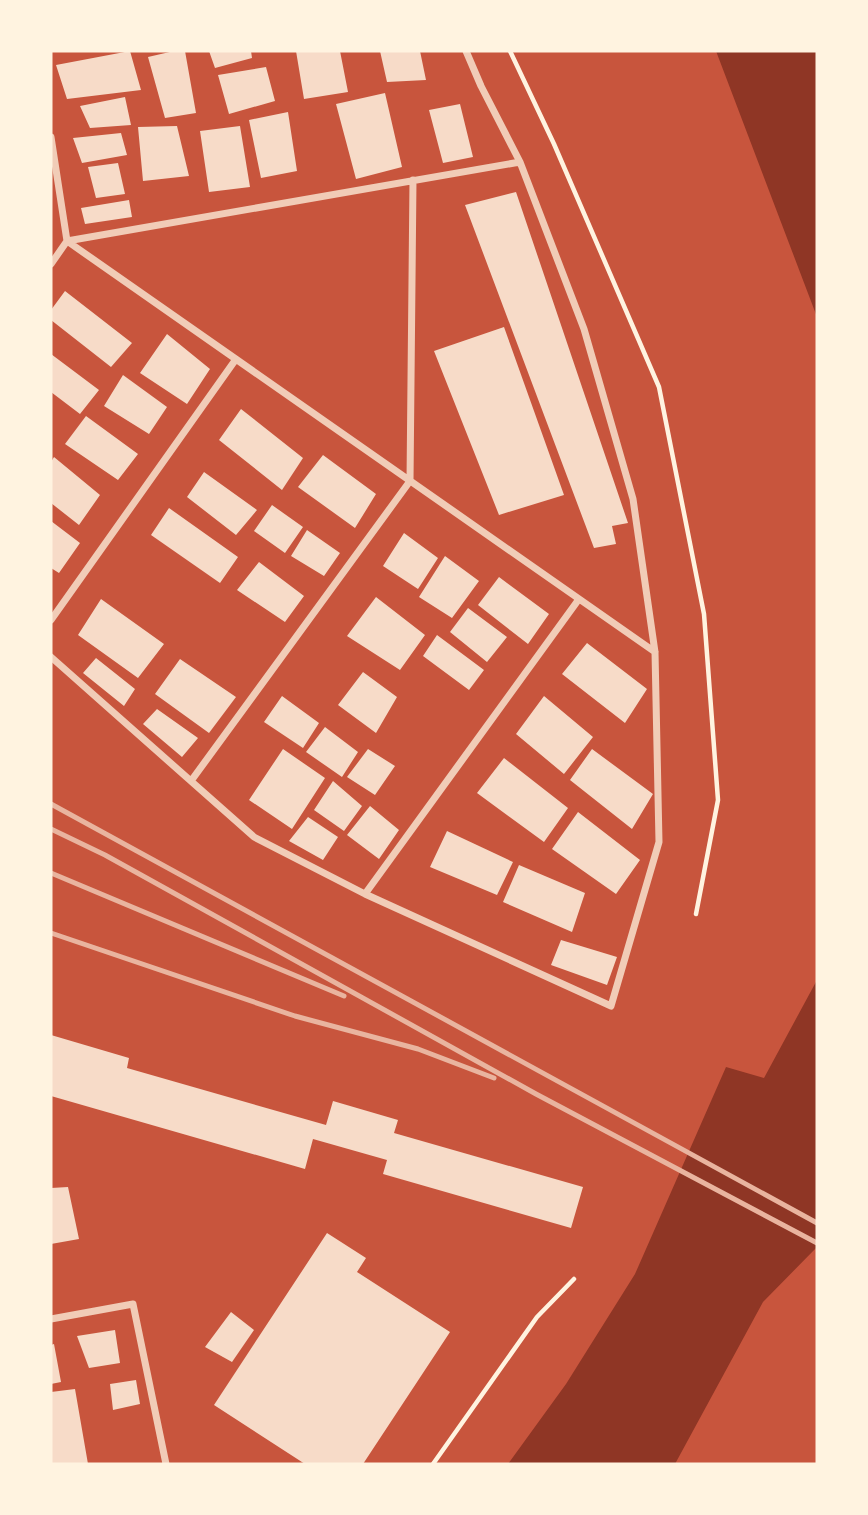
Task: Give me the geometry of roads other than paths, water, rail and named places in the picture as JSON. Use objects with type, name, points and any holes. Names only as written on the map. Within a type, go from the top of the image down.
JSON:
[{"type":"street","points":[[51,657],[254,837],[365,894],[611,1006],[659,842],[655,652],[633,499],[584,329],[520,162],[466,51]]},
{"type":"street","points":[[51,137],[68,241],[655,652]]},
{"type":"street","points":[[51,264],[68,241],[520,162]]},
{"type":"street","points":[[191,781],[410,481],[413,180]]},
{"type":"street","points":[[51,620],[236,359]]},
{"type":"street","points":[[365,894],[579,599]]},
{"type":"street","points":[[51,1319],[133,1304],[166,1464]]},
{"type":"railway","points":[[51,804],[817,1223]]},
{"type":"railway","points":[[51,829],[105,855],[536,1094],[817,1243]]},
{"type":"railway","points":[[51,873],[344,996]]},
{"type":"railway","points":[[51,933],[295,1016],[418,1049],[494,1078]]}]
